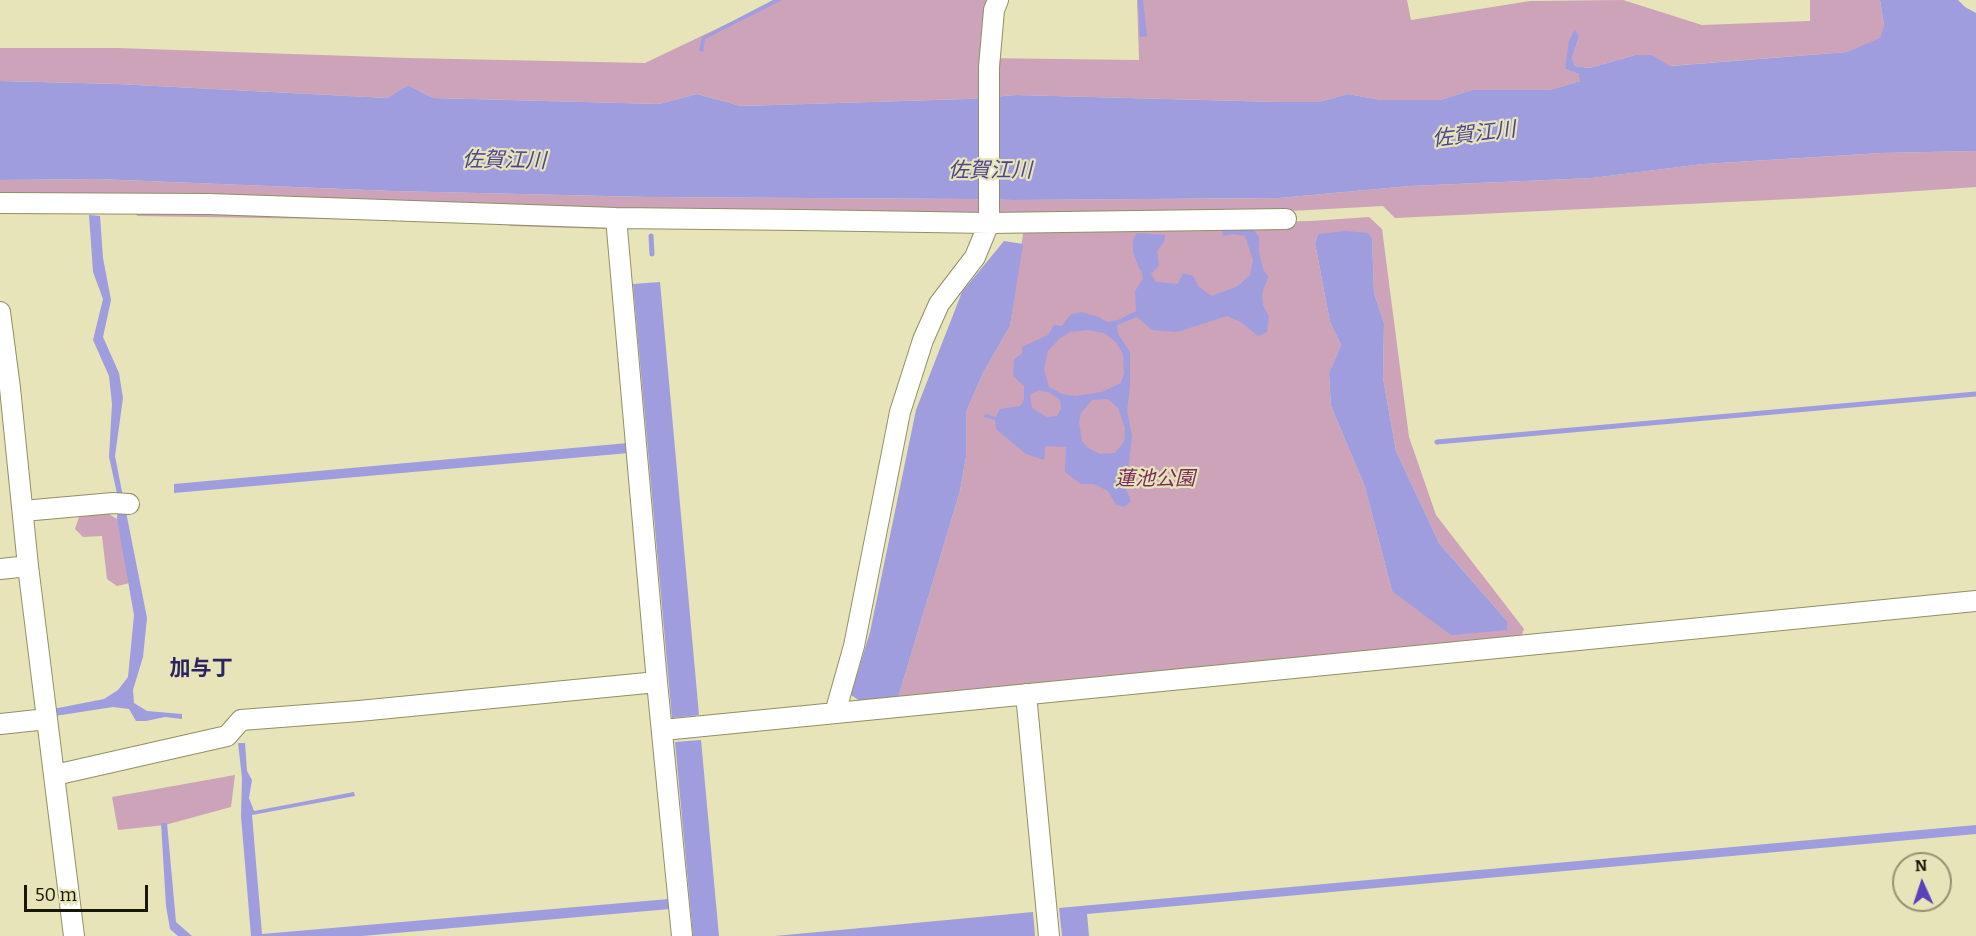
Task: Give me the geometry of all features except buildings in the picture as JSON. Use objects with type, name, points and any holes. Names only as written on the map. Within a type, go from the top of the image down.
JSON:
[{"type":"street","points":[[836,713],[854,646],[900,412],[923,340],[939,304],[975,257],[989,218],[989,73],[994,10],[998,0]]},
{"type":"street","points":[[0,203],[198,204],[616,218],[1286,219]]},
{"type":"street","points":[[616,218],[682,936]]},
{"type":"street","points":[[0,312],[10,388],[27,567],[74,936]]},
{"type":"street","points":[[23,511],[121,504]]},
{"type":"street","points":[[0,569],[27,567]]},
{"type":"street","points":[[663,730],[1976,601]]},
{"type":"street","points":[[55,775],[227,736],[241,720],[657,682]]},
{"type":"street","points":[[1026,694],[1049,936]]},
{"type":"street","points":[[0,724],[46,713]]},
{"type":"green space","points":[[777,0],[993,0],[984,21],[979,58],[1139,60],[1137,0],[1407,0],[1411,20],[1530,1],[1623,0],[1702,25],[1810,21],[1810,0],[1880,0],[1884,25],[1880,39],[1847,52],[1669,66],[1652,55],[1635,55],[1590,68],[1575,66],[1572,58],[1579,37],[1575,30],[1565,69],[1580,74],[1580,81],[1550,90],[1472,90],[1440,100],[1381,100],[1348,94],[1319,102],[1016,95],[967,99],[741,106],[697,94],[659,104],[433,98],[408,85],[387,98],[117,84],[0,81],[0,48],[117,48],[645,63]]},
{"type":"green space","points":[[1976,151],[1976,187],[1813,198],[1395,218],[1383,206],[1216,215],[615,212],[605,229],[509,226],[507,209],[387,220],[138,216],[113,196],[0,195],[0,180],[97,179],[392,191],[649,197],[1014,200],[1279,198],[1410,186],[1592,178],[1703,164],[1881,153]]},
{"type":"green space","name":"蓮池公園","points":[[1369,217],[1382,229],[1409,437],[1436,515],[1524,629],[1521,637],[898,698],[960,491],[966,457],[966,412],[983,373],[1010,326],[1024,227],[1311,221]],"holes":[[[1318,234],[1372,238],[1374,293],[1384,323],[1383,378],[1396,451],[1439,543],[1507,621],[1392,591],[1365,487],[1331,406],[1329,373],[1341,345],[1330,322],[1315,243]]]},
{"type":"green space","points":[[80,514],[109,514],[117,519],[130,583],[117,586],[107,579],[102,536],[83,537],[75,529]]},
{"type":"green space","points":[[235,775],[231,807],[165,825],[118,830],[112,797]]},
{"type":"water","points":[[773,0],[782,0],[705,39],[703,52],[699,50],[702,37]]},
{"type":"water","points":[[1138,0],[1143,0],[1147,36],[1140,37]]},
{"type":"water","name":"佐賀江川","points":[[1880,0],[1958,0],[1976,13],[1976,151],[1881,153],[1703,164],[1592,178],[1410,186],[1279,198],[1014,200],[649,197],[392,191],[97,179],[0,180],[0,81],[117,84],[387,98],[408,85],[433,98],[659,104],[697,94],[741,106],[967,99],[1016,95],[1319,102],[1348,94],[1381,100],[1440,100],[1472,90],[1550,90],[1580,81],[1579,74],[1565,69],[1569,41],[1575,29],[1579,37],[1572,58],[1575,66],[1590,68],[1635,55],[1652,55],[1670,66],[1847,52],[1880,38],[1884,25]]},
{"type":"water","points":[[89,215],[100,216],[103,258],[111,300],[103,337],[119,373],[123,398],[115,456],[147,618],[143,657],[133,690],[134,703],[147,711],[182,714],[182,719],[165,717],[136,721],[129,709],[113,707],[55,716],[0,718],[0,714],[53,709],[104,699],[118,690],[128,677],[134,615],[117,519],[118,498],[109,457],[112,404],[109,376],[93,340],[103,299],[93,272]]},
{"type":"water","points":[[1235,227],[1253,229],[1259,237],[1259,252],[1263,269],[1268,277],[1262,294],[1263,305],[1269,317],[1267,332],[1258,336],[1241,322],[1227,316],[1177,332],[1152,330],[1137,317],[1117,325],[1118,334],[1130,352],[1127,411],[1132,436],[1126,489],[1131,501],[1124,507],[1116,505],[1108,491],[1094,484],[1081,484],[1065,472],[1066,447],[1045,446],[1044,460],[1026,454],[996,429],[995,420],[984,417],[985,414],[996,417],[1000,409],[1020,406],[1024,400],[1024,386],[1013,376],[1014,359],[1022,354],[1022,347],[1048,335],[1054,325],[1062,326],[1070,315],[1081,312],[1107,322],[1118,320],[1136,311],[1135,291],[1143,279],[1133,252],[1133,240],[1137,233],[1165,235],[1164,242],[1157,251],[1159,265],[1151,274],[1156,282],[1178,284],[1183,273],[1193,276],[1199,287],[1212,296],[1238,286],[1250,275],[1253,260],[1245,236],[1232,234],[1223,236],[1222,231]],"holes":[[[1088,330],[1104,333],[1116,342],[1123,354],[1124,373],[1121,383],[1102,392],[1075,396],[1062,394],[1049,387],[1044,369],[1048,351],[1059,339],[1070,332]],[[1039,390],[1050,393],[1060,400],[1061,409],[1057,416],[1047,417],[1032,408],[1030,395]],[[1108,399],[1118,408],[1125,428],[1124,442],[1115,453],[1100,454],[1088,448],[1082,441],[1079,422],[1081,413],[1092,400]]]},
{"type":"water","points":[[1346,231],[1367,233],[1372,238],[1374,293],[1384,323],[1383,378],[1396,451],[1439,543],[1507,621],[1507,630],[1451,635],[1392,591],[1365,487],[1331,406],[1329,373],[1341,345],[1330,322],[1315,243],[1318,234]]},
{"type":"water","points":[[1004,241],[1023,244],[1010,326],[983,373],[966,412],[966,457],[960,491],[898,698],[863,703],[851,695],[870,632],[916,410],[962,292]]},
{"type":"water","points":[[660,282],[699,715],[672,718],[633,284]]},
{"type":"water","points":[[628,443],[629,453],[174,493],[174,484]]},
{"type":"water","points":[[701,740],[719,936],[693,936],[675,742]]},
{"type":"water","points":[[238,743],[245,743],[247,771],[252,780],[249,798],[254,811],[354,792],[355,796],[252,815],[262,934],[669,899],[670,909],[362,936],[251,936],[241,816],[242,778]]},
{"type":"water","points":[[161,823],[167,823],[176,922],[192,936],[178,936],[170,929],[166,906]]},
{"type":"water","points":[[1976,825],[1976,834],[1087,914],[1089,936],[1062,936],[1059,908]]},
{"type":"water","points":[[1033,912],[1035,936],[775,936]]},
{"type":"waterway","points":[[651,236],[652,254]]},
{"type":"waterway","points":[[1437,442],[1976,394]]},
{"type":"district","name":"加与丁","points":[[201,669]]}]
